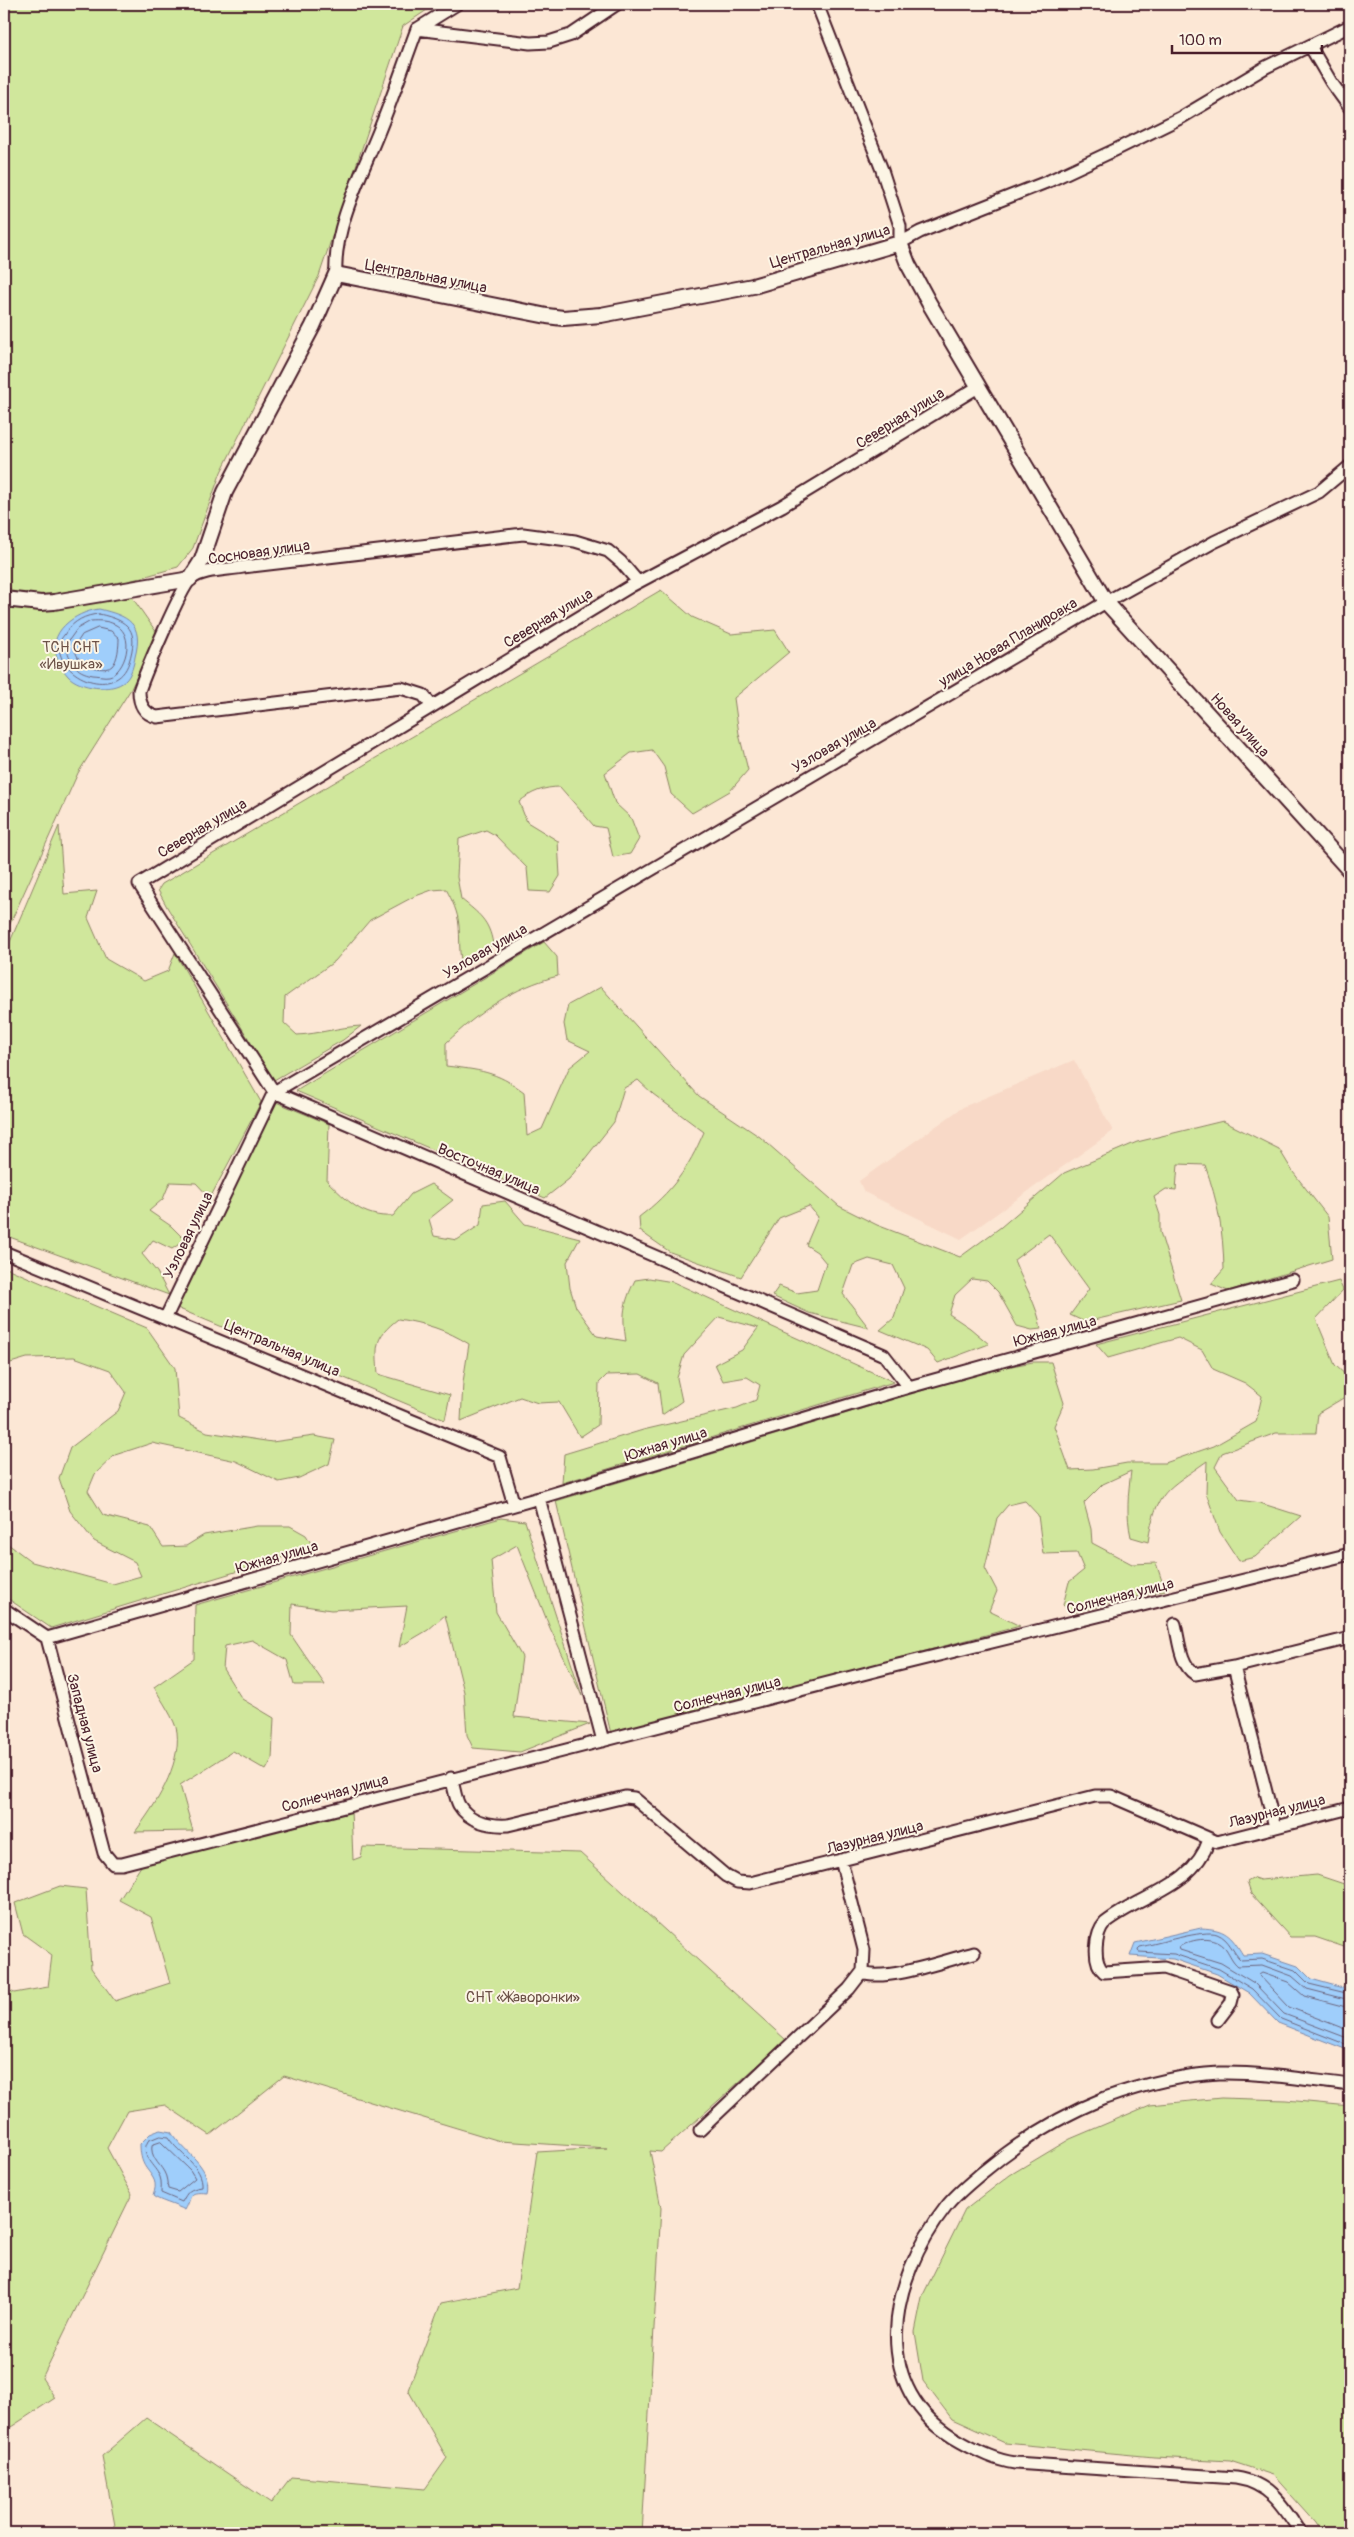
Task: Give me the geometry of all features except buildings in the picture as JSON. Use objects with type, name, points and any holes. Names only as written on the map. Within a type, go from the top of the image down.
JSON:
[{"type":"street","points":[[4,599],[41,603],[54,602],[190,580],[202,560],[225,492],[302,347],[336,274],[335,262],[342,233],[362,169],[381,127],[418,29],[457,4]]},
{"type":"street","points":[[418,29],[530,43],[549,42],[571,35],[616,4]]},
{"type":"street","points":[[817,4],[882,170],[900,226],[900,243]]},
{"type":"street","name":"Центральная улица","points":[[336,274],[548,316],[576,318],[624,311],[753,286],[900,243],[920,232],[1050,180],[1182,117],[1266,67],[1350,26]]},
{"type":"street","points":[[1310,46],[1330,82],[1350,108]]},
{"type":"street","name":"Новая улица","points":[[900,243],[912,272],[1106,602],[1350,871]]},
{"type":"street","name":"Северная улица","points":[[274,1092],[139,884],[638,582],[782,506],[978,387]]},
{"type":"street","name":"улица Новая Планировка","points":[[927,708],[1106,602],[1214,542],[1319,492],[1350,466]]},
{"type":"street","name":"Сосновая улица","points":[[432,706],[423,695],[401,688],[182,714],[150,716],[139,700],[142,682],[190,580],[204,574],[523,534],[575,541],[608,551],[621,562],[638,582]]},
{"type":"street","name":"Узловая улица","points":[[166,1317],[274,1092],[927,708]]},
{"type":"street","name":"Восточная улица","points":[[274,1092],[884,1355],[909,1386]]},
{"type":"street","name":"Центральная улица","points":[[4,1252],[166,1317],[500,1457],[514,1505]]},
{"type":"street","name":"Южная улица","points":[[47,1638],[539,1498],[909,1386],[1293,1280]]},
{"type":"street","points":[[539,1498],[603,1741]]},
{"type":"street","name":"Солнечная улица","points":[[113,1864],[134,1862],[452,1778],[894,1666],[1350,1554]]},
{"type":"street","points":[[4,1609],[47,1638]]},
{"type":"street","points":[[1175,1624],[1184,1661],[1190,1671],[1201,1675],[1350,1638]]},
{"type":"street","name":"Западная улица","points":[[47,1638],[104,1853],[113,1864]]},
{"type":"street","points":[[1234,1667],[1274,1827]]},
{"type":"street","name":"Лазурная улица","points":[[452,1778],[459,1805],[478,1822],[494,1826],[508,1825],[625,1797],[634,1798],[726,1876],[737,1882],[750,1884],[1102,1795],[1111,1796],[1217,1842],[1350,1808]]},
{"type":"street","points":[[1210,1840],[1198,1863],[1184,1878],[1105,1923],[1098,1934],[1097,1950],[1101,1970],[1104,1972],[1164,1968],[1232,1991],[1234,1995],[1231,2003],[1218,2020]]},
{"type":"street","points":[[700,2130],[849,1989],[862,1973],[864,1950],[841,1860]]},
{"type":"street","points":[[862,1973],[869,1976],[887,1975],[974,1953]]},
{"type":"street","points":[[1301,2533],[1280,2502],[1260,2484],[1251,2481],[1236,2478],[1015,2463],[995,2459],[951,2437],[933,2423],[907,2387],[897,2356],[897,2316],[906,2280],[918,2252],[947,2206],[1008,2152],[1052,2123],[1126,2091],[1201,2075],[1258,2075],[1350,2085]]},
{"type":"shaded area","points":[[1074,1060],[1113,1131],[961,1239],[864,1192],[859,1181],[963,1107]]},
{"type":"green space","name":"ТСН СНТ «Ивушка»","points":[[4,4],[436,4],[403,26],[319,276],[221,472],[193,548],[178,567],[122,583],[157,633],[131,689],[78,773],[4,937],[4,588],[11,589],[4,587]]},
{"type":"green space","points":[[661,590],[692,617],[731,634],[775,630],[789,652],[734,698],[739,734],[748,770],[730,791],[692,813],[671,794],[664,767],[652,750],[631,753],[605,773],[615,803],[631,818],[639,839],[630,854],[613,857],[606,828],[594,826],[560,787],[543,789],[528,795],[519,802],[527,822],[558,841],[560,876],[550,892],[529,891],[527,868],[495,835],[486,830],[459,839],[457,877],[461,899],[486,923],[493,944],[478,956],[461,961],[457,916],[446,889],[432,890],[413,897],[370,920],[335,961],[285,997],[284,1023],[297,1035],[361,1026],[343,1040],[274,1080],[167,907],[158,890],[162,884]]},
{"type":"green space","points":[[59,826],[64,894],[97,891],[88,918],[106,959],[144,981],[168,971],[175,953],[261,1102],[210,1198],[196,1183],[170,1182],[163,1199],[149,1211],[171,1226],[185,1240],[172,1249],[153,1240],[142,1254],[157,1272],[169,1295],[4,1235],[4,956]]},
{"type":"green space","points":[[544,942],[557,957],[558,976],[511,994],[484,1011],[446,1043],[446,1066],[496,1076],[524,1092],[527,1136],[542,1129],[569,1068],[590,1051],[567,1040],[564,1024],[568,1005],[601,987],[699,1096],[760,1137],[839,1206],[877,1225],[960,1257],[1001,1227],[1064,1173],[1137,1142],[1223,1121],[1279,1149],[1293,1172],[1328,1217],[1332,1259],[1228,1291],[1211,1284],[1224,1269],[1221,1228],[1213,1192],[1205,1165],[1178,1164],[1176,1190],[1166,1189],[1154,1197],[1160,1215],[1160,1232],[1181,1300],[1085,1322],[1070,1315],[1089,1289],[1049,1234],[1014,1260],[1034,1303],[1041,1329],[1032,1330],[1017,1326],[998,1292],[987,1281],[972,1279],[955,1295],[949,1314],[989,1344],[938,1363],[927,1350],[880,1330],[894,1318],[904,1288],[893,1265],[869,1259],[853,1265],[843,1294],[869,1328],[809,1313],[772,1296],[779,1286],[797,1293],[817,1290],[826,1263],[817,1252],[806,1245],[818,1217],[809,1206],[779,1218],[741,1277],[670,1252],[640,1231],[639,1217],[651,1208],[678,1179],[692,1157],[704,1132],[653,1094],[638,1080],[624,1088],[614,1122],[569,1179],[545,1198],[296,1091]]},
{"type":"green space","points":[[276,1102],[329,1124],[327,1181],[348,1201],[364,1211],[382,1216],[393,1216],[411,1194],[431,1184],[453,1200],[429,1219],[434,1236],[457,1240],[480,1225],[483,1204],[505,1201],[525,1224],[580,1238],[567,1262],[570,1288],[576,1307],[597,1336],[626,1341],[624,1310],[628,1296],[635,1280],[649,1278],[673,1282],[894,1382],[562,1483],[564,1454],[643,1430],[737,1408],[756,1400],[760,1385],[747,1377],[723,1381],[715,1364],[742,1350],[758,1328],[719,1317],[684,1355],[677,1378],[682,1401],[662,1415],[658,1383],[640,1374],[607,1375],[599,1383],[598,1425],[580,1437],[559,1402],[538,1403],[520,1397],[461,1421],[463,1382],[469,1344],[435,1328],[398,1319],[384,1332],[378,1343],[378,1374],[450,1395],[445,1420],[177,1308]]},
{"type":"green space","points":[[4,1267],[147,1328],[175,1368],[179,1418],[207,1432],[272,1442],[314,1436],[335,1440],[329,1464],[299,1478],[279,1482],[236,1461],[152,1443],[115,1455],[95,1474],[88,1491],[103,1515],[150,1527],[163,1547],[186,1546],[204,1535],[257,1526],[290,1526],[306,1535],[314,1548],[51,1628],[4,1596],[4,1541],[32,1562],[113,1584],[141,1576],[135,1562],[94,1541],[70,1511],[59,1478],[70,1448],[118,1411],[126,1392],[110,1370],[74,1357],[27,1358],[4,1365]]},
{"type":"green space","points":[[1339,1281],[1343,1290],[1316,1319],[1335,1365],[1350,1379],[1350,1394],[1318,1413],[1316,1433],[1276,1433],[1222,1453],[1215,1467],[1239,1500],[1260,1503],[1301,1516],[1255,1557],[1239,1561],[1220,1532],[1206,1493],[1207,1461],[1165,1493],[1155,1511],[1148,1542],[1131,1537],[1128,1521],[1128,1504],[1131,1471],[1103,1484],[1084,1503],[1091,1529],[1092,1543],[1132,1564],[1156,1563],[1165,1590],[1071,1613],[1063,1605],[1069,1582],[1084,1570],[1077,1553],[1043,1554],[1038,1515],[1025,1501],[1008,1505],[997,1518],[985,1568],[997,1591],[989,1611],[1020,1626],[611,1734],[556,1501],[990,1370],[1033,1362],[1051,1362],[1064,1403],[1054,1426],[1070,1470],[1093,1469],[1127,1463],[1165,1463],[1214,1446],[1256,1422],[1262,1396],[1245,1383],[1213,1369],[1202,1350],[1178,1338],[1108,1358],[1096,1344]]},
{"type":"green space","points":[[501,1518],[525,1521],[582,1696],[550,1628],[517,1545],[491,1560],[496,1612],[522,1657],[514,1717],[590,1724],[520,1752],[473,1748],[467,1735],[464,1692],[445,1615],[428,1630],[399,1647],[407,1606],[331,1610],[292,1604],[291,1635],[325,1685],[294,1685],[287,1660],[252,1640],[225,1646],[223,1669],[242,1699],[274,1718],[272,1759],[266,1770],[233,1751],[180,1785],[193,1831],[135,1832],[158,1798],[171,1772],[175,1758],[177,1745],[176,1727],[154,1687],[194,1659],[195,1605]]},
{"type":"green space","name":"СНТ «Жаворонки»","points":[[351,1810],[353,1860],[361,1857],[363,1847],[580,1853],[786,2040],[661,2152],[650,2151],[661,2208],[642,2533],[108,2533],[116,2531],[102,2456],[146,2418],[271,2503],[291,2477],[425,2489],[447,2458],[408,2390],[441,2303],[517,2288],[537,2152],[607,2148],[500,2141],[284,2076],[210,2135],[165,2105],[127,2111],[107,2148],[132,2194],[42,2378],[55,2398],[11,2427],[4,2421],[4,1987],[14,1993],[48,1987],[52,1955],[23,1934],[15,1903],[60,1886],[86,1889],[91,1968],[115,2001],[170,1983],[151,1917],[119,1900],[143,1863]]},
{"type":"green space","points":[[1317,1875],[1350,1886],[1350,1949],[1315,1937],[1290,1937],[1251,1894],[1247,1882],[1254,1878],[1260,1880]]},
{"type":"green space","points":[[1221,2098],[1286,2100],[1350,2106],[1350,2533],[1322,2533],[1316,2523],[1273,2475],[1230,2461],[1154,2457],[1005,2443],[952,2419],[923,2381],[915,2332],[922,2297],[965,2210],[1010,2175],[1070,2139],[1150,2105]]},
{"type":"water","points":[[99,609],[126,618],[135,629],[137,636],[131,673],[119,685],[104,688],[87,686],[73,680],[64,670],[55,650],[59,633],[65,625],[81,614]]},
{"type":"water","points":[[1201,1928],[1216,1930],[1226,1934],[1235,1942],[1243,1955],[1262,1954],[1298,1966],[1311,1979],[1350,1990],[1350,2051],[1278,2023],[1249,1993],[1217,1974],[1173,1959],[1130,1956],[1135,1943]]},
{"type":"water","points":[[160,2130],[171,2132],[196,2160],[206,2175],[208,2183],[207,2193],[193,2194],[185,2210],[153,2196],[154,2181],[143,2162],[140,2144],[150,2134]]}]
